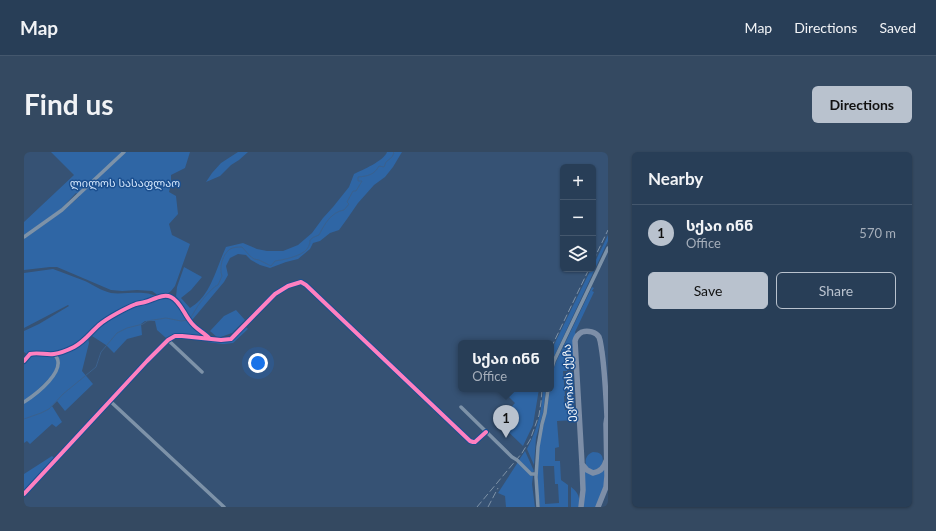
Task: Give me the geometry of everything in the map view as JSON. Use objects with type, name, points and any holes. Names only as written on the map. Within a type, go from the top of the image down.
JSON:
[{"type":"main road","name":"ევროპის ქუჩა","points":[[581,507],[583,490],[575,341],[579,334],[585,331],[590,331],[597,335],[601,344],[607,417],[606,487],[598,507]]},
{"type":"main road","points":[[582,464],[589,472],[593,473],[602,468],[607,459]]},
{"type":"street","points":[[24,237],[62,210],[124,152]]},
{"type":"street","points":[[554,361],[608,248]]},
{"type":"street","points":[[24,494],[147,360],[168,340],[175,336],[221,340],[231,339],[275,294],[288,286],[301,282],[306,285],[470,441],[476,441],[486,432]]},
{"type":"street","points":[[24,361],[26,355],[36,353],[54,354],[75,347],[98,326],[110,318],[137,304],[166,295],[176,300],[189,321],[210,339]]},
{"type":"street","points":[[168,340],[202,372]]},
{"type":"street","points":[[24,402],[44,387],[56,372],[59,364],[57,356],[54,354]]},
{"type":"street","points":[[538,507],[536,474],[538,439],[545,413],[548,392]]},
{"type":"street","points":[[110,401],[224,507]]},
{"type":"street","points":[[460,407],[530,473],[536,474]]},
{"type":"green space","name":"ლილოს სასაფლაო","points":[[51,152],[190,152],[185,168],[171,175],[169,192],[176,196],[178,214],[169,224],[172,235],[190,244],[175,286],[170,292],[159,296],[152,291],[111,290],[57,267],[24,270],[24,239],[63,211],[80,196],[76,193],[60,210],[24,235],[24,222],[74,175]]},
{"type":"green space","points":[[238,152],[248,152],[220,176],[206,182],[221,163]]},
{"type":"green space","points":[[387,152],[402,152],[385,177],[374,185],[358,203],[339,230],[330,233],[320,241],[313,243],[310,249],[298,259],[270,268],[260,265],[246,255],[238,254],[230,258],[226,266],[228,275],[224,282],[193,319],[190,320],[186,310],[176,297],[177,287],[184,267],[202,277],[191,290],[181,298],[190,308],[205,294],[215,275],[226,247],[243,243],[257,249],[267,251],[283,251],[298,245],[312,233],[349,187],[354,174],[382,159]]},
{"type":"green space","points":[[608,235],[608,241],[596,267],[596,260]]},
{"type":"green space","points":[[53,269],[111,293],[147,293],[157,297],[104,320],[91,333],[74,346],[57,352],[29,352],[27,354],[24,352],[24,331],[69,306],[68,305],[24,328],[24,273]]},
{"type":"green space","points":[[590,272],[594,272],[554,357],[554,345]]},
{"type":"green space","points":[[592,287],[594,288],[592,291],[594,292],[575,332],[576,339],[574,352],[568,363],[567,371],[563,371],[565,410],[569,410],[574,420],[557,421],[559,447],[555,448],[555,461],[560,461],[561,480],[568,485],[568,507],[540,507],[537,487],[539,444],[550,392],[554,392],[554,368]],"holes":[[[543,466],[554,466],[555,484],[558,484],[559,503],[545,504]]]},
{"type":"green space","points":[[166,296],[175,301],[184,313],[188,322],[194,329],[204,334],[205,337],[180,334],[166,338],[157,330],[155,321],[145,321],[141,324],[142,335],[127,339],[114,353],[106,345],[92,336],[88,338],[89,343],[82,371],[93,384],[65,411],[57,401],[52,406],[62,422],[56,427],[52,424],[30,444],[27,441],[24,443],[24,403],[58,370],[60,364],[59,354],[76,348],[104,322],[138,305]]},
{"type":"green space","points":[[236,310],[245,320],[232,333],[218,338],[210,331],[224,316]]},
{"type":"green space","points":[[246,327],[248,329],[233,343],[223,344],[207,342],[232,340]]},
{"type":"green space","points":[[30,355],[54,356],[57,361],[53,374],[41,387],[24,401],[24,364]]},
{"type":"green space","points":[[514,392],[538,392],[533,425],[523,446],[498,422],[515,403],[509,397]]},
{"type":"green space","points":[[543,392],[546,392],[543,413],[536,438],[534,465],[527,449],[534,435]]},
{"type":"green space","points":[[525,451],[534,471],[533,472],[531,472],[519,460]]},
{"type":"green space","points":[[593,452],[601,454],[603,460],[602,466],[594,470],[588,468],[586,465],[587,456]]},
{"type":"green space","points":[[52,456],[54,458],[24,492],[24,474]]},
{"type":"green space","points":[[518,462],[530,475],[533,476],[532,484],[535,507],[506,507],[505,496],[498,493]]},
{"type":"green space","points":[[606,468],[605,483],[596,507],[583,507],[585,470],[588,473]]},
{"type":"green space","points":[[571,487],[576,491],[578,496],[579,507],[571,507]]},
{"type":"waterway","points":[[190,318],[200,303],[212,289],[218,285],[222,276],[222,262],[230,249],[234,247],[242,247],[254,259],[271,266],[275,261],[301,254],[307,249],[311,240],[319,235],[332,216],[335,213],[344,210],[349,204],[347,202],[353,191],[356,191],[362,181],[358,181],[358,177],[370,174],[379,166],[384,167],[386,162],[392,157],[393,152]]},
{"type":"waterway","points":[[24,419],[49,409],[63,394],[96,367],[101,352],[117,333],[127,328],[143,324],[147,321],[166,318],[181,321],[188,320]]},
{"type":"railway","points":[[596,255],[608,230]]},
{"type":"railway","points":[[554,342],[588,272]]},
{"type":"railway","points":[[477,507],[522,453],[530,440],[539,415],[542,392]]},
{"type":"railway","points":[[488,507],[498,488]]},
{"type":"cycle path","points":[[24,494],[168,340],[175,336],[221,340],[231,339],[275,294],[288,286],[301,282],[306,285],[470,441],[475,442],[486,432]]},
{"type":"cycle path","points":[[24,361],[30,354],[54,354],[72,348],[78,345],[102,322],[117,313],[136,304],[165,296],[171,297],[177,301],[192,324],[210,339]]},
{"type":"place","name":"სქაი ინნ","points":[[506,438]]}]
